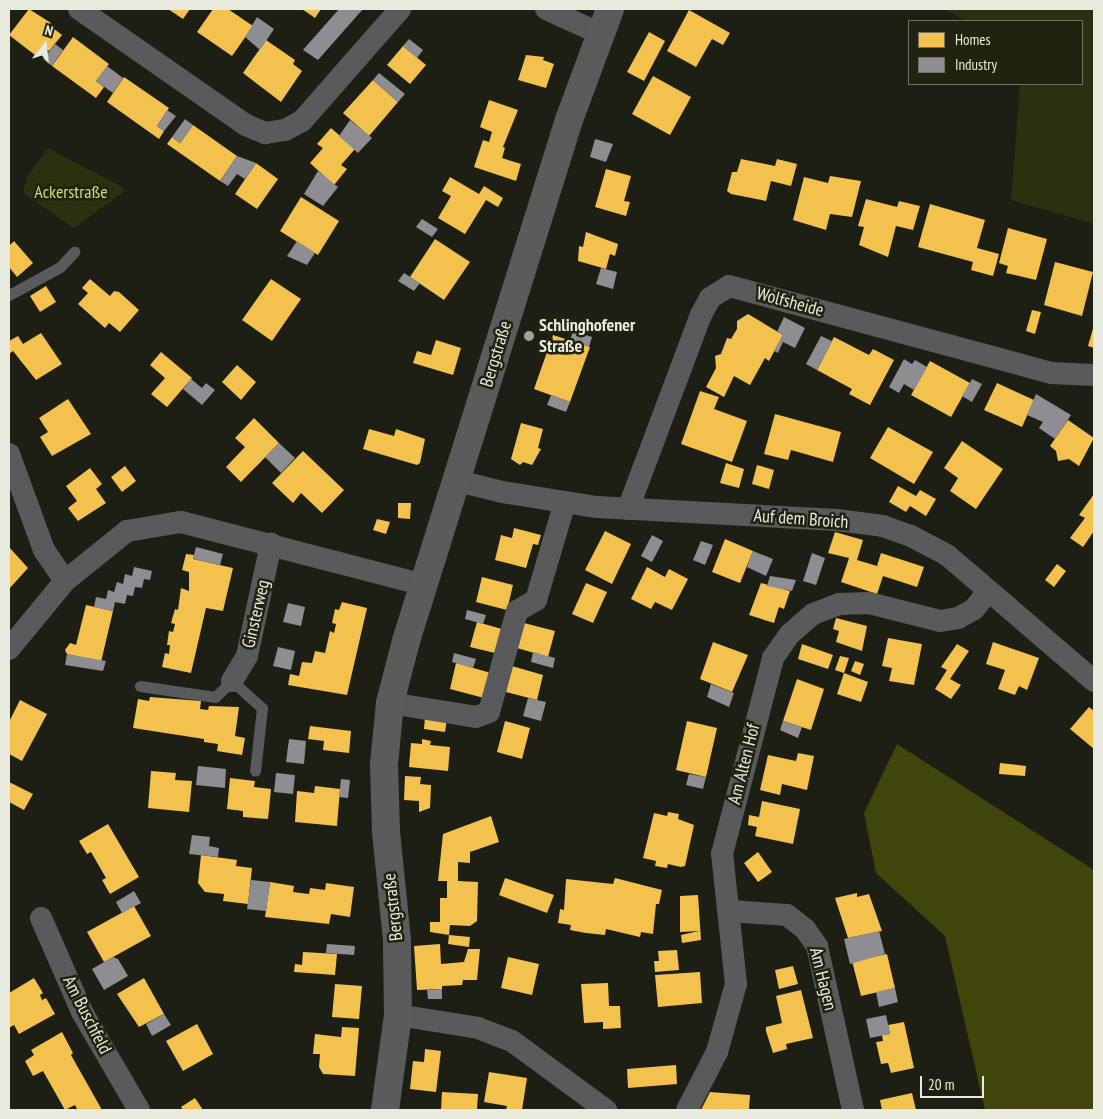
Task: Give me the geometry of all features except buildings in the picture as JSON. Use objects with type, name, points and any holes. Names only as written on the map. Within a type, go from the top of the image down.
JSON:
[{"type":"street","points":[[79,9],[246,125],[265,133],[285,130],[302,121],[395,11]]},
{"type":"street","points":[[546,9],[599,33]]},
{"type":"street","name":"Bergstraße","points":[[385,1110],[398,1015],[397,940],[386,831],[384,764],[390,703],[424,585],[458,481],[522,268],[599,33],[610,9]]},
{"type":"street","name":"Wolfsheide","points":[[628,509],[701,314],[710,298],[729,286],[1052,373],[1094,375]]},
{"type":"street","points":[[9,454],[44,550],[66,581]]},
{"type":"street","name":"Auf dem Broich","points":[[458,481],[502,492],[628,509],[837,520],[883,526],[911,536],[947,556],[1094,681]]},
{"type":"street","points":[[390,703],[476,717],[489,712],[517,611],[536,600],[565,502]]},
{"type":"street","points":[[9,648],[66,581],[127,531],[181,522],[424,585]]},
{"type":"street","name":"Ginsterweg","points":[[232,680],[247,656],[271,544]]},
{"type":"street","name":"Am Alten Hof","points":[[687,1110],[717,1052],[736,984],[722,854],[766,676],[773,658],[790,634],[813,614],[839,604],[869,603],[940,622],[958,618],[974,609],[988,592]]},
{"type":"street","name":"Am Hagen","points":[[729,911],[787,915],[806,929],[817,946],[853,1110]]},
{"type":"street","name":"Am Buschfeld","points":[[41,918],[82,1012],[139,1110]]},
{"type":"street","points":[[398,1015],[478,1028],[512,1041],[606,1110]]},
{"type":"lane","points":[[9,294],[60,267],[74,252]]},
{"type":"lane","points":[[140,686],[215,697],[232,680],[262,708],[255,771]]},
{"type":"green space","points":[[945,9],[1094,9],[1094,224],[1011,200],[1020,85],[1083,85],[1083,20],[964,20]]},
{"type":"green space","name":"Ackerstraße","points":[[48,148],[122,187],[125,191],[74,228],[23,193],[27,177]]},
{"type":"green space","points":[[897,744],[1094,870],[1094,1110],[985,1110],[945,936],[876,873],[864,813]]},
{"type":"place","name":"Schlinghofener Straße","points":[[529,336]]}]
